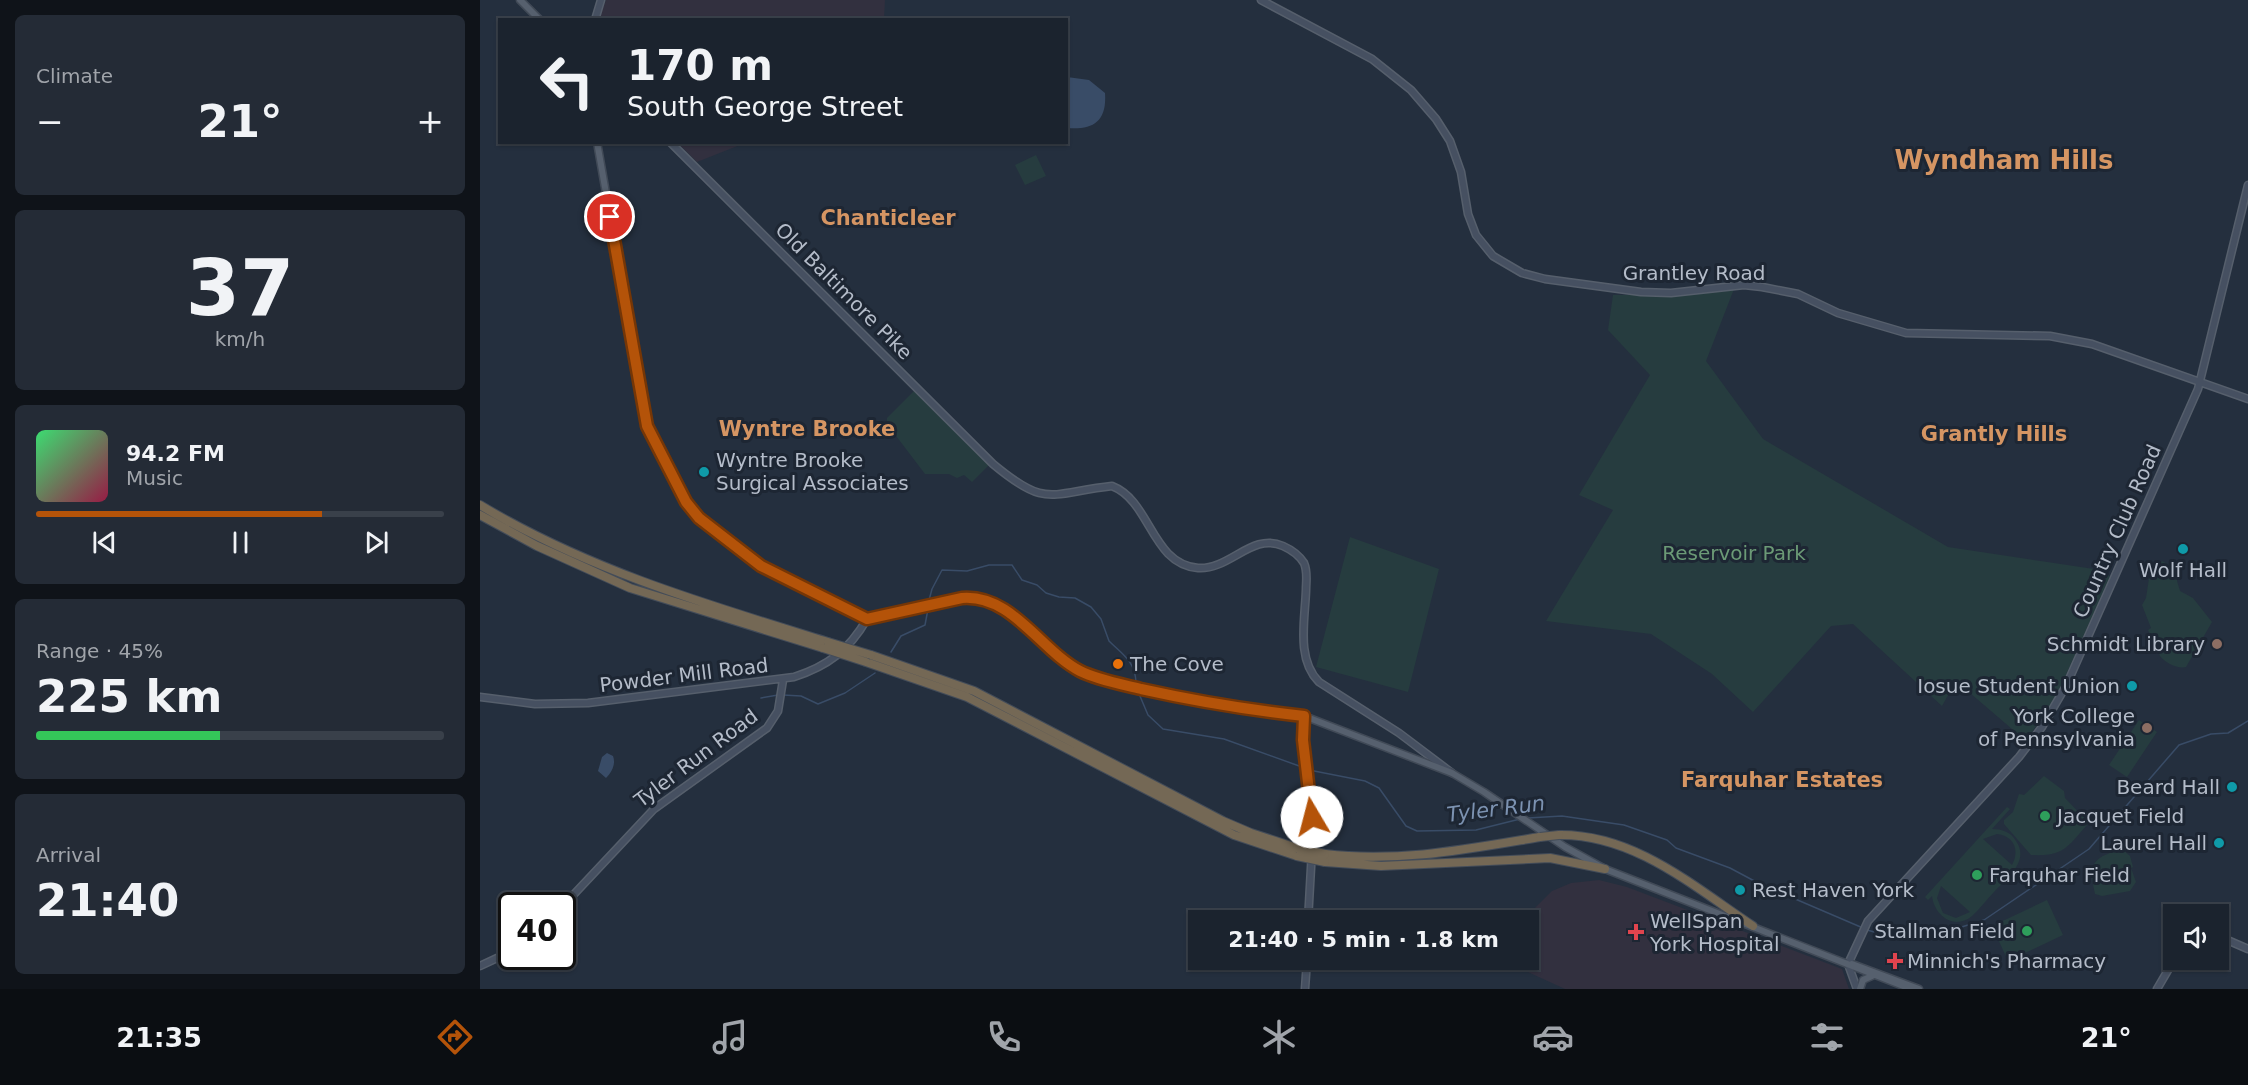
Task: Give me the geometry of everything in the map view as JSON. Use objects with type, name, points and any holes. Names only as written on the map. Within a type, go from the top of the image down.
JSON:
[{"type":"highway","points":[[480,506],[564,550],[649,586],[825,645]]},
{"type":"highway","points":[[480,515],[537,546],[630,588],[868,658],[967,697],[1234,835],[1325,858],[1381,866],[1540,858],[1605,868]]},
{"type":"highway","points":[[1325,858],[1408,857],[1540,837],[1559,835],[1590,837],[1634,850],[1753,926]]},
{"type":"main road","points":[[520,0],[538,18]]},
{"type":"main road","points":[[597,144],[647,426],[683,496],[699,518],[761,566],[867,619],[971,597],[997,604],[1078,670],[1142,689],[1223,706],[1304,716],[1452,773],[1565,848],[1605,868],[1911,989]]},
{"type":"main road","points":[[1848,964],[1861,965],[1919,989]]},
{"type":"main road","points":[[1858,989],[1863,980],[1875,976]]},
{"type":"street","points":[[596,18],[601,0]]},
{"type":"street","name":"Grantley Road","points":[[1261,0],[1372,59],[1411,90],[1436,118],[1450,141],[1461,172],[1468,214],[1476,235],[1493,256],[1522,273],[1641,292],[1671,293],[1744,285],[1762,287],[1798,294],[1838,313],[1906,333],[2050,336],[2092,344],[2248,399]]},
{"type":"street","name":"Old Baltimore Pike","points":[[672,144],[993,464],[1019,486],[1039,495],[1059,495],[1112,486],[1118,488],[1134,504],[1154,536],[1172,558],[1199,568],[1210,566],[1264,541],[1292,550],[1300,557],[1307,572],[1305,655],[1311,673],[1319,682],[1400,733],[1452,773]]},
{"type":"street","name":"Country Club Road","points":[[1848,964],[1864,928],[2019,757],[2055,706],[2104,602],[2200,382],[2248,185]]},
{"type":"street","name":"Powder Mill Road","points":[[480,697],[536,704],[588,703],[783,680],[818,669],[839,656],[854,641],[867,619]]},
{"type":"street","name":"Tyler Run Road","points":[[576,892],[654,808],[767,728],[778,711],[783,680]]},
{"type":"street","points":[[1304,716],[1306,768],[1313,832],[1309,910]]},
{"type":"street","points":[[2229,941],[2248,949]]},
{"type":"street","points":[[480,966],[498,958]]},
{"type":"street","points":[[1848,964],[1858,989]]},
{"type":"street","points":[[1305,989],[1306,970]]},
{"type":"street","points":[[2157,989],[2168,970]]},
{"type":"shaded area","points":[[606,0],[885,0],[884,18],[599,18]]},
{"type":"shaded area","points":[[679,144],[742,144],[697,162]]},
{"type":"shaded area","name":"WellSpan York Hospital","points":[[1599,880],[1627,887],[1842,969],[1849,989],[1565,989],[1528,970],[1539,970],[1539,910],[1533,910],[1552,891],[1571,883]]},
{"type":"green space","points":[[1036,155],[1046,176],[1025,185],[1015,165]]},
{"type":"green space","name":"Reservoir Park","points":[[1734,289],[1706,361],[1763,439],[1948,547],[2094,569],[2110,576],[2058,693],[2026,741],[1956,681],[1942,706],[1853,624],[1831,626],[1753,712],[1712,674],[1651,634],[1546,621],[1613,510],[1579,495],[1650,375],[1608,330],[1613,295],[1673,295]]},
{"type":"green space","points":[[916,389],[991,463],[972,482],[964,475],[957,478],[949,474],[925,474],[887,424],[887,418]]},
{"type":"green space","points":[[1350,537],[1439,569],[1408,692],[1316,667]]},
{"type":"green space","points":[[2162,561],[2179,570],[2177,581],[2180,591],[2193,598],[2212,622],[2186,667],[2172,665],[2160,656],[2148,630],[2151,628],[2142,605],[2146,598],[2150,572],[2152,569],[2156,571]]},
{"type":"green space","points":[[2139,720],[2157,732],[2127,777],[2109,765]]},
{"type":"green space","name":"Jacquet Field","points":[[2044,776],[2064,791],[2065,798],[2089,823],[2071,843],[2059,852],[2031,855],[2004,824],[2004,820],[2013,812],[2019,794],[2024,795]]},
{"type":"green space","name":"Farquhar Field","points":[[2007,807],[2010,809],[1992,829],[2012,835],[2020,848],[2019,862],[1978,910],[1965,920],[1952,921],[1941,915],[1932,896],[1928,900],[1925,897]],"holes":[[[1997,834],[2008,838],[2014,845],[2015,854],[2012,865],[1983,839]],[[1941,886],[1970,912],[1956,918],[1943,913],[1937,898]]]},
{"type":"green space","points":[[2122,849],[2130,856],[2136,882],[2130,891],[2102,896],[2095,894],[2092,875],[2095,863],[2104,855]]},
{"type":"green space","name":"Stallman Field","points":[[2047,900],[2063,935],[2008,961],[1992,926]]},
{"type":"water","points":[[1068,77],[1089,80],[1105,93],[1104,111],[1097,122],[1068,128]]},
{"type":"water","points":[[607,753],[613,756],[614,765],[606,778],[598,771],[602,757]]},
{"type":"waterway","name":"Tyler Run","points":[[928,604],[932,589],[942,570],[967,571],[989,565],[1012,565],[1022,580],[1037,585],[1046,593],[1075,598],[1091,607],[1101,619],[1109,641],[1130,663],[1136,682]]},
{"type":"waterway","name":"Tyler Run","points":[[891,652],[901,636],[925,625],[928,609]]},
{"type":"waterway","name":"Tyler Run","points":[[783,695],[801,696],[818,704],[845,693],[875,673]]},
{"type":"waterway","name":"Tyler Run","points":[[1137,689],[1148,715],[1163,729],[1224,739],[1302,767]]},
{"type":"waterway","name":"Tyler Run","points":[[761,698],[778,695]]},
{"type":"waterway","name":"Tyler Run","points":[[1867,930],[1892,937],[1917,937],[1923,931],[1952,930],[1984,920],[2089,849],[2179,745],[2211,734],[2228,733],[2248,721]]},
{"type":"waterway","name":"Tyler Run","points":[[1309,770],[1365,781],[1379,788],[1406,826],[1417,831],[1476,830],[1520,819]]},
{"type":"waterway","name":"Tyler Run","points":[[1528,818],[1562,816],[1624,825],[1667,840],[1676,848],[1730,868],[1760,884],[1863,928]]},
{"type":"place","name":"Wyntre Brooke Surgical Associates","points":[[704,472]]},
{"type":"place","name":"Wolf Hall","points":[[2183,549]]},
{"type":"place","name":"Schmidt Library","points":[[2217,644]]},
{"type":"place","name":"The Cove","points":[[1118,664]]},
{"type":"place","name":"Iosue Student Union","points":[[2132,686]]},
{"type":"place","name":"York College of Pennsylvania","points":[[2147,728]]},
{"type":"place","name":"Beard Hall","points":[[2232,787]]},
{"type":"place","name":"Jacquet Field","points":[[2045,816]]},
{"type":"place","name":"Laurel Hall","points":[[2219,843]]},
{"type":"place","name":"Farquhar Field","points":[[1977,875]]},
{"type":"place","name":"Rest Haven York","points":[[1740,890]]},
{"type":"place","name":"Stallman Field","points":[[2027,931]]},
{"type":"place","name":"WellSpan York Hospital","points":[[1636,932]]},
{"type":"place","name":"Minnich's Pharmacy","points":[[1895,961]]},
{"type":"district","name":"Wyndham Hills","points":[[2004,160]]},
{"type":"district","name":"Chanticleer","points":[[888,218]]},
{"type":"district","name":"Wyntre Brooke","points":[[807,429]]},
{"type":"district","name":"Grantly Hills","points":[[1994,434]]},
{"type":"district","name":"Farquhar Estates","points":[[1782,780]]},
{"type":"route","points":[[610,217],[647,426],[686,502],[699,518],[761,566],[867,619],[962,598],[978,598],[1005,609],[1071,666],[1095,677],[1223,706],[1304,716],[1303,740],[1312,817]]}]
